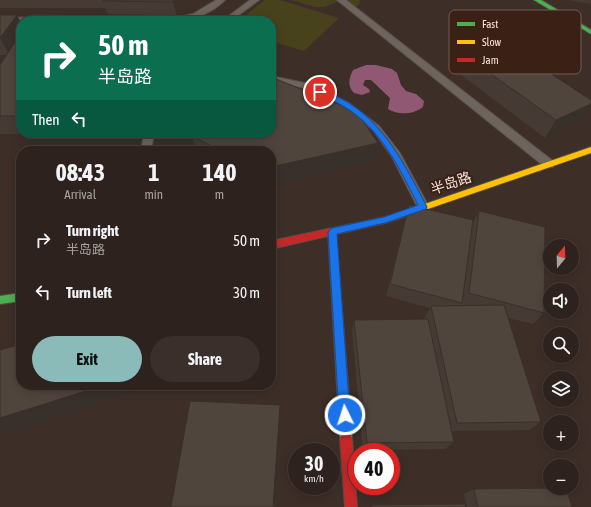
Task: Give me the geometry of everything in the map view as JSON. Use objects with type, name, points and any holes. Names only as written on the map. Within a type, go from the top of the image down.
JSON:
[{"type":"street","points":[[537,0],[554,10]]},
{"type":"street","points":[[581,26],[591,32]]},
{"type":"street","name":"半岛路","points":[[276,244],[385,220],[591,150]]},
{"type":"street","points":[[332,232],[351,507]]},
{"type":"street","points":[[0,300],[16,298]]},
{"type":"lane","points":[[195,16],[221,0]]},
{"type":"lane","points":[[233,16],[255,0]]},
{"type":"lane","points":[[341,0],[549,164]]},
{"type":"lane","points":[[0,19],[16,19]]},
{"type":"lane","points":[[276,80],[307,86],[320,92],[346,105],[376,128],[396,156],[423,207]]},
{"type":"shaded area","points":[[265,0],[280,0],[339,18],[304,51],[276,43],[276,16],[244,16]]},
{"type":"shaded area","points":[[291,0],[360,0],[359,4],[355,8],[348,9],[338,2],[324,7],[315,7]]},
{"type":"shaded area","points":[[366,65],[376,65],[392,69],[397,73],[401,85],[406,91],[416,94],[424,101],[423,107],[411,113],[397,113],[388,109],[390,98],[371,80],[365,80],[363,85],[369,89],[370,92],[362,95],[354,93],[350,88],[350,79],[353,70]]},
{"type":"building","points":[[174,0],[173,2],[103,1]]},
{"type":"building","points":[[33,14],[146,15],[146,16],[32,16]]},
{"type":"building","points":[[0,15],[17,15],[16,16],[0,38]]},
{"type":"building","points":[[16,41],[16,116],[0,116],[0,65]]},
{"type":"building","points":[[491,74],[551,74],[591,100],[591,104],[556,120]]},
{"type":"building","points":[[276,79],[356,111],[378,143],[276,166],[276,146],[212,146],[196,138],[276,138]]},
{"type":"building","points":[[409,205],[473,220],[462,303],[390,284]]},
{"type":"building","points":[[479,211],[545,227],[545,239],[543,239],[543,275],[544,275],[543,313],[469,293]]},
{"type":"building","points":[[504,305],[541,422],[457,423],[431,306]]},
{"type":"building","points":[[428,319],[454,442],[367,443],[354,320]]},
{"type":"building","points":[[16,345],[16,390],[89,390],[0,418],[0,350]]},
{"type":"building","points":[[190,401],[280,405],[273,507],[171,507]]},
{"type":"building","points":[[543,488],[543,495],[568,495],[572,507],[478,507],[474,489]]},
{"type":"building","points":[[465,504],[466,507],[372,507],[372,505]]},
{"type":"traffic: fast","points":[[537,0],[554,10]]},
{"type":"traffic: fast","points":[[581,26],[591,32]]},
{"type":"traffic: fast","points":[[332,232],[346,438]]},
{"type":"traffic: fast","points":[[0,300],[16,298]]},
{"type":"traffic: slow","points":[[419,209],[591,150]]},
{"type":"traffic: jam","points":[[276,244],[385,220],[419,209]]},
{"type":"traffic: jam","points":[[346,438],[351,507]]},
{"type":"route","points":[[320,92],[346,105],[376,128],[396,156],[423,207],[385,220],[332,232],[345,415]]}]
